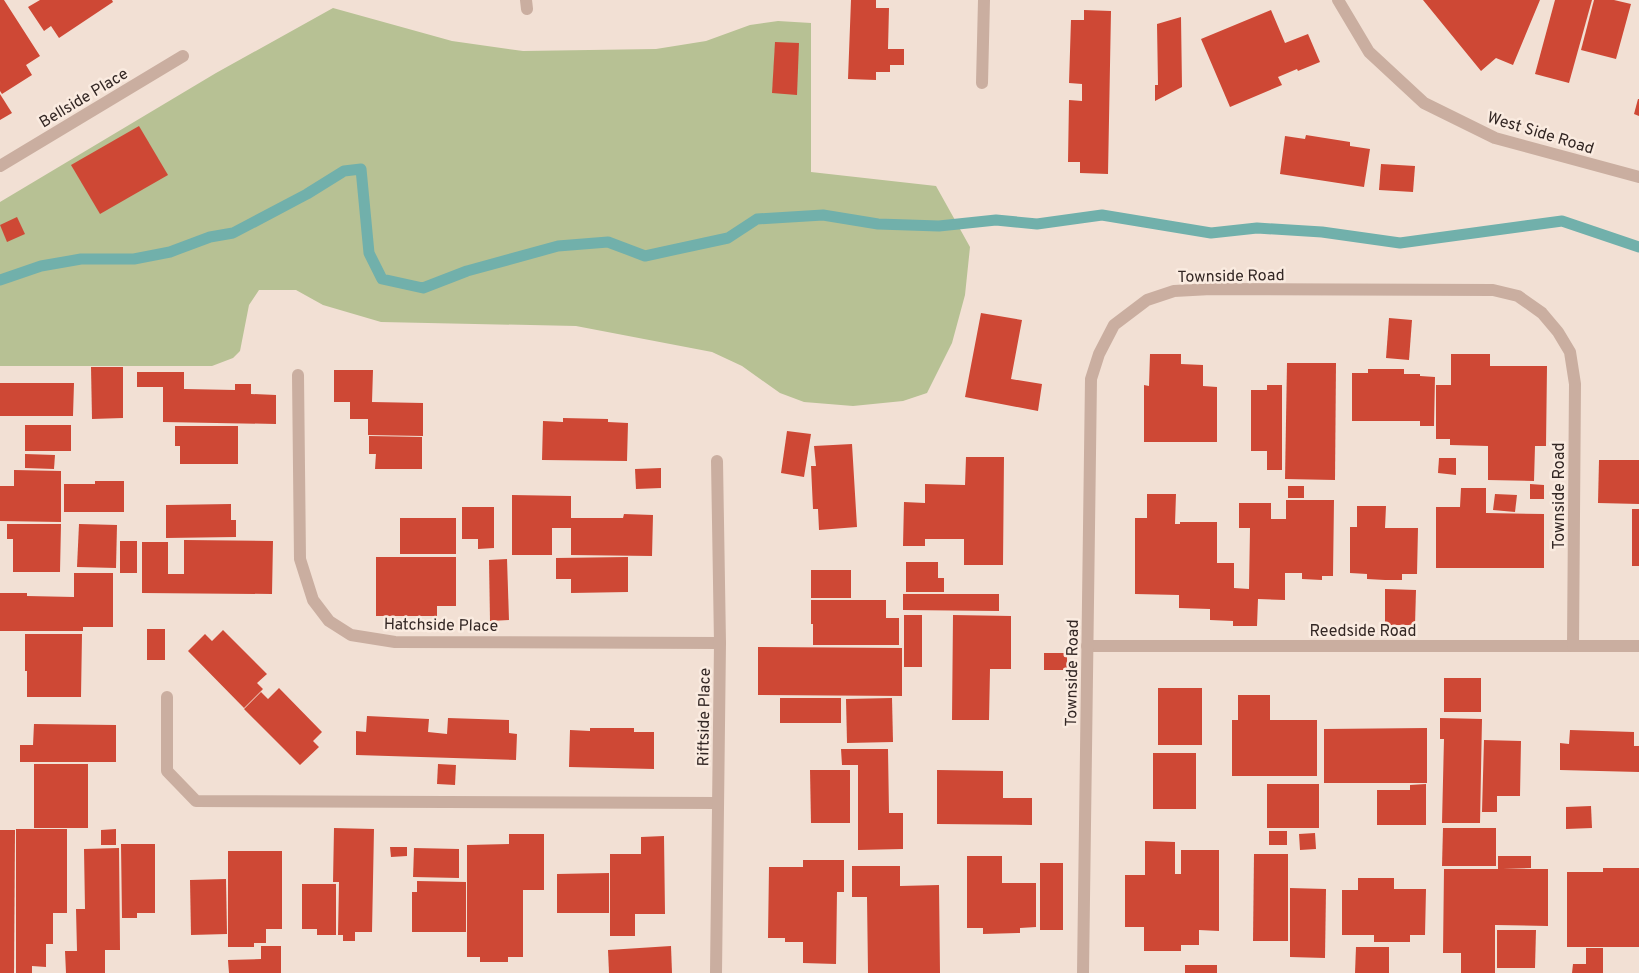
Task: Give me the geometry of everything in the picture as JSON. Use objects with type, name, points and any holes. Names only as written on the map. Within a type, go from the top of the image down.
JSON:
[{"type":"street","points":[[982,83],[984,0]]},
{"type":"street","name":"West Side Road","points":[[1338,0],[1369,52],[1424,103],[1495,138],[1639,177]]},
{"type":"street","name":"Bellside Place","points":[[0,166],[183,56]]},
{"type":"street","name":"Townside Road","points":[[1084,973],[1091,379],[1099,354],[1114,325],[1147,300],[1174,291],[1210,289],[1493,290],[1518,296],[1542,313],[1558,332],[1570,352],[1575,384],[1573,646]]},
{"type":"street","name":"Hatchside Place","points":[[298,375],[300,560],[313,600],[329,621],[351,636],[395,642],[720,643]]},
{"type":"street","name":"Riftside Place","points":[[716,973],[720,643],[717,461]]},
{"type":"street","name":"Reedside Road","points":[[1087,646],[1639,646]]},
{"type":"street","points":[[167,697],[167,771],[196,801],[718,803]]},
{"type":"green space","points":[[333,8],[452,41],[523,51],[656,49],[706,41],[750,25],[778,21],[811,23],[811,172],[936,186],[970,247],[965,295],[952,343],[927,393],[903,401],[853,406],[804,402],[780,393],[742,366],[712,352],[576,326],[381,322],[323,305],[296,290],[259,290],[249,305],[240,351],[233,358],[212,366],[0,366],[0,202],[216,73]]},
{"type":"building","points":[[0,0],[4,0],[40,56],[26,65],[32,75],[2,94],[0,91]]},
{"type":"building","points":[[40,0],[112,0],[113,2],[59,38],[51,26],[44,31],[28,7]]},
{"type":"building","points":[[851,0],[876,0],[876,8],[889,8],[888,49],[904,49],[904,65],[890,65],[890,72],[876,72],[876,80],[848,79]]},
{"type":"building","points":[[1423,0],[1540,0],[1513,65],[1496,58],[1481,71]]},
{"type":"building","points":[[1555,0],[1592,0],[1569,83],[1535,74]]},
{"type":"building","points":[[1594,0],[1614,0],[1631,4],[1616,59],[1581,50]]},
{"type":"building","points":[[1084,10],[1111,11],[1108,174],[1080,173],[1080,162],[1068,162],[1069,100],[1082,101],[1082,84],[1069,83],[1071,20],[1084,20]]},
{"type":"building","points":[[1271,10],[1285,43],[1308,34],[1320,62],[1278,77],[1282,85],[1230,107],[1201,39]]},
{"type":"building","points":[[1181,17],[1182,87],[1155,101],[1155,85],[1158,85],[1157,24]]},
{"type":"building","points":[[775,42],[799,43],[797,95],[772,93]]},
{"type":"building","points":[[0,94],[12,113],[0,120]]},
{"type":"building","points":[[1639,99],[1639,116],[1634,114]]},
{"type":"building","points":[[139,126],[168,175],[100,214],[71,165]]},
{"type":"building","points":[[1306,135],[1350,142],[1350,146],[1370,149],[1364,187],[1280,174],[1285,136],[1305,139]]},
{"type":"building","points":[[1381,164],[1415,166],[1413,192],[1379,190]]},
{"type":"building","points":[[17,217],[25,234],[7,242],[0,225]]},
{"type":"building","points":[[981,313],[1022,320],[1011,379],[1042,384],[1038,411],[965,397]]},
{"type":"building","points":[[1389,318],[1412,320],[1409,360],[1386,358]]},
{"type":"building","points":[[1150,354],[1181,354],[1181,364],[1203,365],[1203,386],[1217,387],[1217,442],[1144,442],[1144,385],[1149,386]]},
{"type":"building","points":[[1451,354],[1490,354],[1490,366],[1547,366],[1546,446],[1535,446],[1534,481],[1488,480],[1488,446],[1450,445],[1450,439],[1436,439],[1436,385],[1451,385]]},
{"type":"building","points":[[1287,363],[1336,363],[1335,480],[1285,479]]},
{"type":"building","points":[[91,367],[123,367],[123,418],[92,419]]},
{"type":"building","points":[[1368,369],[1404,369],[1404,374],[1420,374],[1420,376],[1435,377],[1434,426],[1420,426],[1420,421],[1352,421],[1352,373],[1368,373]]},
{"type":"building","points":[[334,370],[373,370],[372,402],[423,403],[423,436],[368,435],[368,419],[350,419],[350,402],[334,402]]},
{"type":"building","points":[[137,372],[184,372],[184,389],[235,390],[235,384],[251,384],[251,394],[276,395],[276,424],[163,422],[163,387],[137,387]]},
{"type":"building","points":[[0,383],[74,383],[73,416],[0,416]]},
{"type":"building","points":[[1267,385],[1282,385],[1282,470],[1267,470],[1267,451],[1251,451],[1251,390],[1267,390]]},
{"type":"building","points":[[563,418],[608,419],[608,422],[628,423],[627,461],[542,460],[543,421],[563,422]]},
{"type":"building","points":[[25,425],[71,425],[71,451],[25,451]]},
{"type":"building","points":[[175,426],[238,426],[238,464],[180,464],[180,446],[175,446]]},
{"type":"building","points":[[787,431],[811,434],[804,477],[781,473]]},
{"type":"building","points":[[369,436],[422,437],[422,469],[375,469],[376,454],[369,454]]},
{"type":"building","points":[[852,444],[857,527],[819,530],[818,509],[813,509],[811,466],[816,466],[814,446]]},
{"type":"building","points":[[25,454],[55,455],[54,469],[25,468]]},
{"type":"building","points":[[966,457],[1004,457],[1003,565],[964,565],[964,539],[925,539],[925,546],[903,546],[904,502],[925,503],[925,484],[965,485]]},
{"type":"building","points":[[1439,458],[1456,458],[1456,475],[1438,473]]},
{"type":"building","points":[[1599,460],[1639,460],[1639,504],[1598,503]]},
{"type":"building","points":[[661,468],[661,488],[636,489],[635,469]]},
{"type":"building","points":[[14,470],[61,471],[61,522],[0,521],[0,486],[14,486]]},
{"type":"building","points":[[95,481],[124,481],[124,512],[64,512],[64,484],[95,484]]},
{"type":"building","points":[[1530,484],[1544,485],[1544,499],[1530,499]]},
{"type":"building","points":[[1288,486],[1304,486],[1304,498],[1288,498]]},
{"type":"building","points":[[1461,488],[1486,488],[1486,513],[1544,514],[1544,568],[1436,568],[1436,507],[1460,507]]},
{"type":"building","points":[[1147,494],[1176,494],[1175,524],[1180,524],[1180,522],[1217,522],[1217,563],[1234,563],[1234,588],[1249,589],[1250,528],[1239,528],[1239,503],[1271,503],[1271,519],[1286,519],[1286,500],[1334,500],[1333,576],[1322,576],[1322,580],[1302,579],[1302,573],[1285,573],[1285,600],[1258,599],[1257,626],[1233,626],[1233,621],[1210,620],[1210,609],[1179,608],[1179,595],[1135,594],[1135,518],[1147,518]]},
{"type":"building","points":[[1495,494],[1517,495],[1515,512],[1493,510]]},
{"type":"building","points":[[512,495],[571,496],[571,518],[623,518],[624,514],[653,515],[652,556],[571,555],[571,528],[552,528],[552,555],[512,555]]},
{"type":"building","points":[[231,504],[231,520],[236,520],[236,537],[166,538],[166,505]]},
{"type":"building","points":[[1357,506],[1386,506],[1385,528],[1418,528],[1417,574],[1402,574],[1402,580],[1385,580],[1367,579],[1367,574],[1350,573],[1350,527],[1357,527]]},
{"type":"building","points":[[462,507],[494,507],[494,548],[478,549],[478,539],[462,539]]},
{"type":"building","points":[[1632,509],[1639,509],[1639,566],[1632,566]]},
{"type":"building","points":[[400,518],[456,518],[456,554],[400,554]]},
{"type":"building","points":[[7,524],[61,524],[60,572],[13,572],[13,539],[7,539]]},
{"type":"building","points":[[79,524],[117,525],[116,568],[77,567]]},
{"type":"building","points":[[184,540],[273,541],[272,594],[142,593],[142,542],[168,542],[168,574],[184,574]]},
{"type":"building","points":[[120,541],[137,541],[137,573],[120,573]]},
{"type":"building","points":[[376,557],[456,557],[456,606],[437,606],[437,616],[376,616]]},
{"type":"building","points":[[628,557],[628,592],[571,593],[571,579],[556,579],[556,558]]},
{"type":"building","points":[[507,559],[509,620],[490,621],[489,560]]},
{"type":"building","points":[[906,562],[938,562],[938,578],[944,578],[944,592],[906,592]]},
{"type":"building","points":[[811,570],[851,570],[851,598],[811,598]]},
{"type":"building","points":[[74,573],[113,573],[113,627],[83,627],[83,631],[0,631],[0,593],[27,593],[27,596],[74,597]]},
{"type":"building","points":[[1385,589],[1416,590],[1415,625],[1385,625]]},
{"type":"building","points":[[903,594],[999,594],[999,611],[903,610]]},
{"type":"building","points":[[811,600],[886,600],[886,618],[899,618],[899,645],[813,645]]},
{"type":"building","points":[[904,615],[922,615],[922,667],[904,667]]},
{"type":"building","points":[[953,615],[1011,616],[1011,669],[990,669],[989,720],[952,720]]},
{"type":"building","points":[[147,629],[165,629],[165,660],[147,660]]},
{"type":"building","points":[[223,630],[267,674],[257,683],[263,689],[244,708],[188,651],[205,634],[212,641]]},
{"type":"building","points":[[25,634],[82,634],[81,697],[27,697]]},
{"type":"building","points":[[758,647],[902,648],[902,696],[758,695]]},
{"type":"building","points":[[1044,653],[1067,653],[1067,670],[1044,670]]},
{"type":"building","points":[[1444,678],[1481,678],[1481,712],[1444,712]]},
{"type":"building","points":[[279,688],[322,732],[313,741],[319,747],[300,765],[244,709],[261,692],[268,699]]},
{"type":"building","points":[[1158,688],[1202,688],[1202,745],[1158,745]]},
{"type":"building","points":[[1238,695],[1270,695],[1270,720],[1317,720],[1317,776],[1232,776],[1232,720],[1238,720]]},
{"type":"building","points":[[780,698],[841,698],[841,723],[780,723]]},
{"type":"building","points":[[892,698],[893,742],[847,743],[846,699]]},
{"type":"building","points":[[367,716],[429,719],[428,732],[447,734],[448,718],[509,720],[509,733],[517,734],[516,760],[356,755],[356,731],[366,732]]},
{"type":"building","points":[[1440,718],[1482,719],[1480,823],[1442,823],[1444,739],[1440,739]]},
{"type":"building","points":[[34,724],[116,725],[116,762],[20,762],[20,745],[33,745]]},
{"type":"building","points":[[590,728],[634,728],[634,732],[654,732],[654,769],[569,767],[570,730],[590,731]]},
{"type":"building","points":[[1427,728],[1427,783],[1324,783],[1324,729]]},
{"type":"building","points":[[1570,730],[1634,732],[1634,746],[1639,746],[1639,772],[1560,770],[1560,743],[1569,744]]},
{"type":"building","points":[[1484,740],[1521,741],[1520,796],[1497,796],[1497,812],[1482,812]]},
{"type":"building","points":[[841,749],[888,749],[889,813],[903,813],[903,849],[858,850],[858,765],[842,765]]},
{"type":"building","points":[[1153,753],[1196,753],[1196,809],[1153,809]]},
{"type":"building","points":[[34,764],[88,764],[88,828],[34,828]]},
{"type":"building","points":[[438,764],[456,765],[455,785],[437,784]]},
{"type":"building","points":[[810,770],[850,770],[850,823],[811,823]]},
{"type":"building","points":[[937,770],[1003,771],[1003,798],[1032,798],[1032,825],[937,824]]},
{"type":"building","points":[[1267,784],[1319,784],[1319,828],[1267,828]]},
{"type":"building","points":[[1426,784],[1426,825],[1377,825],[1377,790],[1410,790],[1410,785]]},
{"type":"building","points":[[1591,806],[1592,828],[1566,829],[1566,807]]},
{"type":"building","points":[[334,828],[374,829],[372,932],[355,932],[355,941],[343,941],[343,935],[338,935],[339,882],[333,882]]},
{"type":"building","points":[[1443,828],[1496,828],[1496,866],[1442,866]]},
{"type":"building","points":[[16,829],[67,829],[67,913],[53,913],[53,944],[46,944],[46,967],[32,966],[32,973],[16,973]]},
{"type":"building","points":[[116,829],[116,845],[101,845],[101,830]]},
{"type":"building","points":[[0,830],[15,830],[14,973],[0,973]]},
{"type":"building","points":[[1269,831],[1287,831],[1287,845],[1269,845]]},
{"type":"building","points":[[1315,833],[1316,849],[1300,850],[1299,834]]},
{"type":"building","points":[[509,834],[544,834],[544,890],[523,890],[523,957],[508,957],[508,962],[480,962],[480,957],[467,957],[467,845],[509,844]]},
{"type":"building","points":[[664,836],[665,914],[635,914],[635,936],[610,936],[610,854],[641,854],[641,837]]},
{"type":"building","points":[[1145,841],[1175,842],[1175,874],[1181,874],[1181,850],[1219,850],[1219,931],[1199,930],[1199,945],[1181,945],[1181,951],[1144,951],[1144,927],[1125,927],[1125,875],[1145,875]]},
{"type":"building","points":[[121,844],[155,844],[155,913],[137,913],[137,918],[122,918]]},
{"type":"building","points":[[390,847],[407,847],[407,856],[391,857]]},
{"type":"building","points":[[119,848],[120,950],[105,950],[105,973],[66,973],[65,951],[77,951],[76,909],[85,909],[84,849]]},
{"type":"building","points":[[414,848],[459,849],[459,878],[413,877]]},
{"type":"building","points":[[228,851],[282,851],[282,929],[266,929],[266,943],[254,943],[254,947],[228,947]]},
{"type":"building","points":[[1254,854],[1288,854],[1288,941],[1253,941]]},
{"type":"building","points":[[967,856],[1002,856],[1002,883],[1036,883],[1036,927],[1020,928],[1020,933],[983,934],[983,928],[967,928]]},
{"type":"building","points":[[1498,856],[1531,856],[1531,868],[1503,869],[1548,869],[1548,926],[1495,925],[1495,973],[1461,973],[1461,953],[1443,953],[1444,869],[1498,869]]},
{"type":"building","points":[[803,860],[844,860],[844,892],[837,892],[836,964],[803,963],[803,942],[785,942],[785,938],[768,938],[769,867],[803,867]]},
{"type":"building","points":[[1040,863],[1063,863],[1063,930],[1040,930]]},
{"type":"building","points":[[852,866],[900,866],[900,886],[939,885],[940,973],[868,973],[867,897],[852,897]]},
{"type":"building","points":[[1603,868],[1639,868],[1639,947],[1567,947],[1567,872],[1603,872]]},
{"type":"building","points":[[609,873],[609,913],[557,913],[557,874]]},
{"type":"building","points":[[1358,878],[1394,878],[1394,889],[1426,889],[1425,935],[1410,935],[1410,942],[1374,942],[1374,935],[1342,935],[1342,890],[1358,890]]},
{"type":"building","points":[[226,879],[227,934],[191,935],[190,880]]},
{"type":"building","points":[[417,881],[466,882],[466,932],[412,932],[412,892],[417,892]]},
{"type":"building","points":[[302,884],[336,884],[336,935],[317,935],[317,929],[302,929]]},
{"type":"building","points":[[1290,888],[1326,889],[1325,958],[1290,957]]},
{"type":"building","points":[[1497,930],[1536,930],[1535,968],[1497,968]]},
{"type":"building","points":[[261,946],[281,946],[281,973],[229,973],[228,960],[261,959]]},
{"type":"building","points":[[671,946],[672,973],[609,973],[608,950]]},
{"type":"building","points":[[1356,947],[1389,947],[1389,973],[1355,973]]},
{"type":"building","points":[[1586,948],[1603,948],[1603,973],[1572,973],[1573,964],[1586,964]]},
{"type":"building","points":[[1185,965],[1217,965],[1217,973],[1185,973]]},
{"type":"waterway","points":[[0,280],[41,266],[81,259],[134,259],[170,252],[210,237],[233,233],[307,194],[344,171],[361,169],[369,253],[382,279],[423,288],[467,271],[558,246],[608,242],[645,256],[728,238],[757,219],[823,215],[878,224],[939,226],[996,220],[1037,224],[1102,215],[1211,233],[1257,228],[1322,232],[1400,243],[1562,221],[1639,247]]}]
